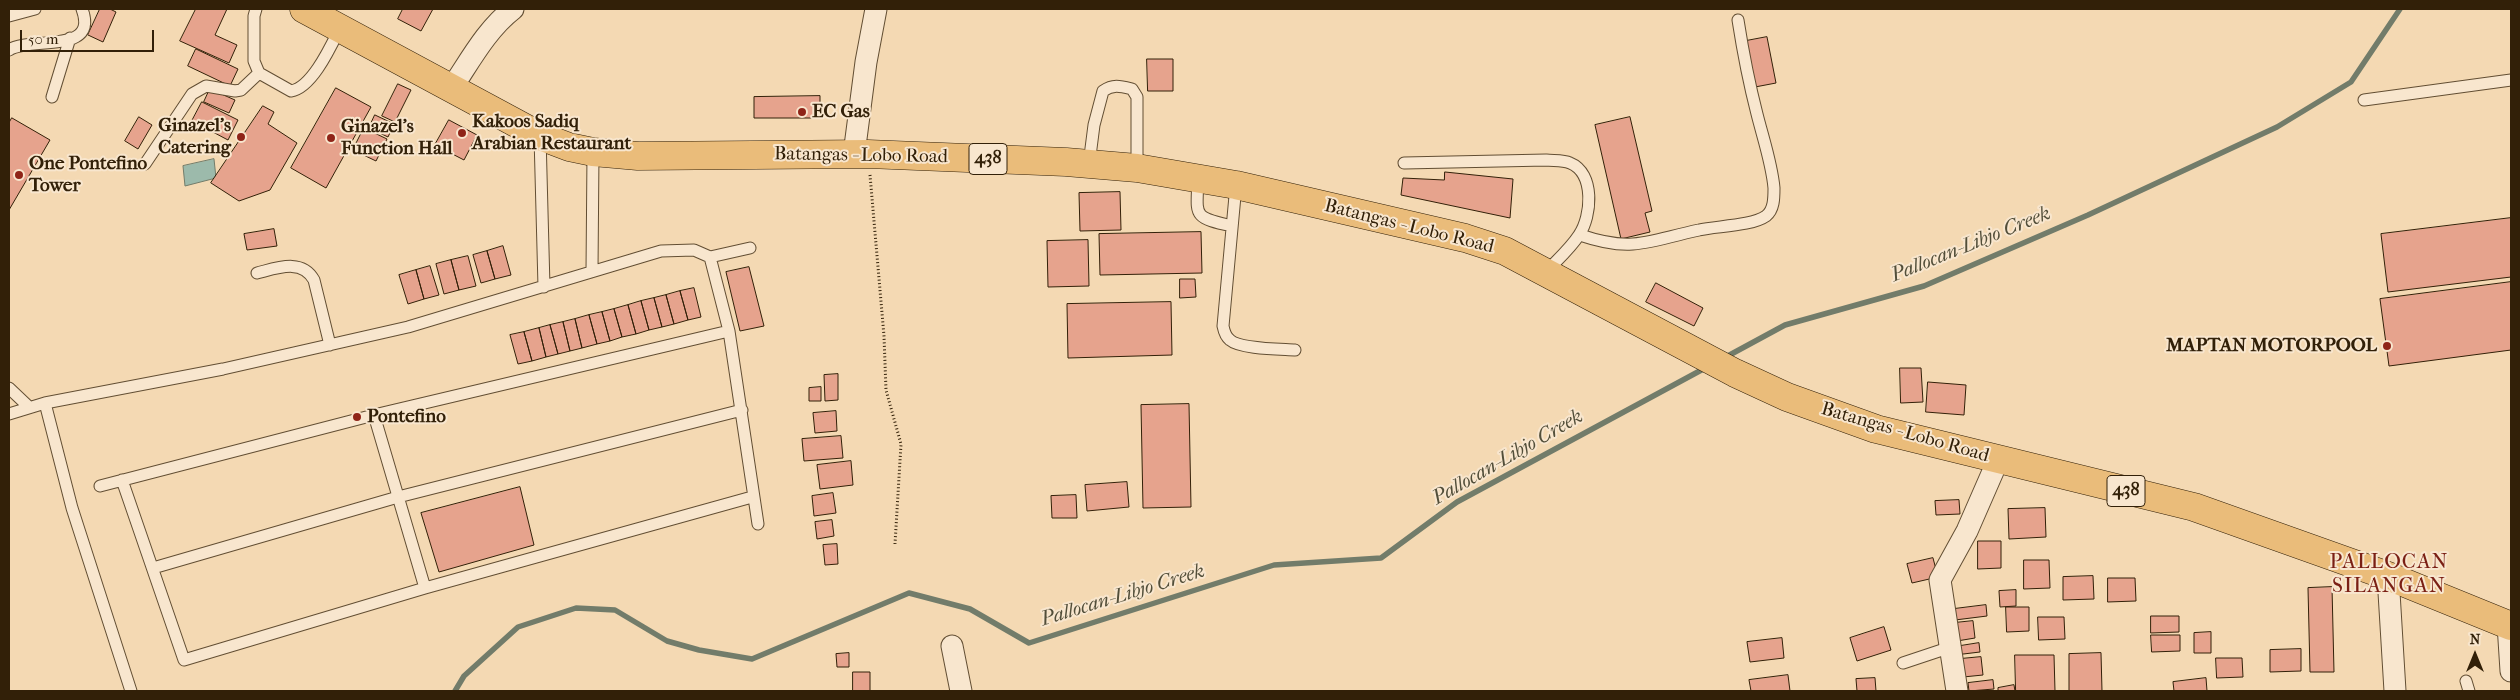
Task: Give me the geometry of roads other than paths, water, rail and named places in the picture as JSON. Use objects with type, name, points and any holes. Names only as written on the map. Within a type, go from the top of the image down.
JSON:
[{"type":"main road","name":"Batangas - Lobo Road","points":[[312,11],[451,90],[540,136],[570,147],[593,152],[638,156],[861,154],[1089,164],[1137,168],[1236,184],[1465,238],[1506,251],[1735,373],[1787,396],[1876,429],[2194,507],[2388,576],[2510,625]]},
{"type":"street","points":[[451,90],[487,35],[500,19],[513,9]]},
{"type":"street","points":[[861,154],[866,62],[876,9]]},
{"type":"street","points":[[1957,691],[1940,580],[1967,531],[1998,460]]},
{"type":"street","points":[[2388,576],[2395,691]]},
{"type":"street","points":[[2510,625],[2511,671]]},
{"type":"street","points":[[952,646],[961,691]]},
{"type":"lane","points":[[9,16],[33,9]]},
{"type":"lane","points":[[9,50],[70,38],[80,34],[86,28],[86,19],[82,9]]},
{"type":"lane","points":[[256,9],[254,16],[254,61],[259,73],[284,90],[298,90],[328,54],[340,28]]},
{"type":"lane","points":[[1580,235],[1606,244],[1623,246],[1639,244],[1713,226],[1752,221],[1766,217],[1772,210],[1774,186],[1751,90],[1738,20]]},
{"type":"lane","points":[[52,97],[70,38]]},
{"type":"lane","points":[[145,164],[192,94],[206,86],[235,91],[241,90],[259,73]]},
{"type":"lane","points":[[2364,100],[2511,80]]},
{"type":"lane","points":[[1089,164],[1094,125],[1103,91],[1109,87],[1119,85],[1132,89],[1137,97],[1137,168]]},
{"type":"lane","points":[[540,136],[544,287]]},
{"type":"lane","points":[[592,271],[593,152]]},
{"type":"lane","points":[[1404,163],[1546,160],[1569,162],[1581,170],[1588,187],[1590,202],[1580,235],[1545,272]]},
{"type":"lane","points":[[1198,177],[1197,209],[1200,215],[1207,220],[1232,226]]},
{"type":"lane","points":[[1236,184],[1223,326],[1230,340],[1239,345],[1294,350]]},
{"type":"lane","points":[[9,414],[45,403],[223,369],[408,327],[661,251],[694,250],[710,257],[750,248]]},
{"type":"lane","points":[[710,257],[729,331],[742,410],[752,497],[758,524]]},
{"type":"lane","points":[[258,272],[288,266],[304,268],[310,272],[314,280],[330,345]]},
{"type":"lane","points":[[100,486],[374,414],[729,331]]},
{"type":"lane","points":[[9,388],[29,407]]},
{"type":"lane","points":[[45,403],[72,508],[99,598],[131,691]]},
{"type":"lane","points":[[153,568],[398,497],[742,410]]},
{"type":"lane","points":[[374,414],[426,588]]},
{"type":"lane","points":[[122,480],[184,660],[426,588],[752,497]]},
{"type":"lane","points":[[1904,663],[1951,647]]},
{"type":"waterway","name":"Pallocan-Libjo Creek","points":[[1724,358],[1785,325],[1924,286],[2088,215],[2277,127],[2351,82],[2400,9]]},
{"type":"waterway","name":"Pallocan-Libjo Creek","points":[[455,691],[464,676],[518,627],[576,608],[615,610],[667,641],[699,650],[752,659],[909,593],[970,609],[1029,643],[1274,565],[1381,558],[1457,502],[1707,367]]},
{"type":"place","name":"EC Gas","points":[[802,112]]},
{"type":"place","name":"Kakoos Sadiq Arabian Restaurant","points":[[462,133]]},
{"type":"place","name":"Ginazel's Catering","points":[[241,137]]},
{"type":"place","name":"Ginazel's Function Hall","points":[[331,138]]},
{"type":"place","name":"One Pontefino Tower","points":[[19,175]]},
{"type":"place","name":"MAPTAN MOTORPOOL","points":[[2387,346]]},
{"type":"place","name":"Pontefino","points":[[357,417]]},
{"type":"district","name":"PALLOCAN SILANGAN","points":[[2389,575]]}]
